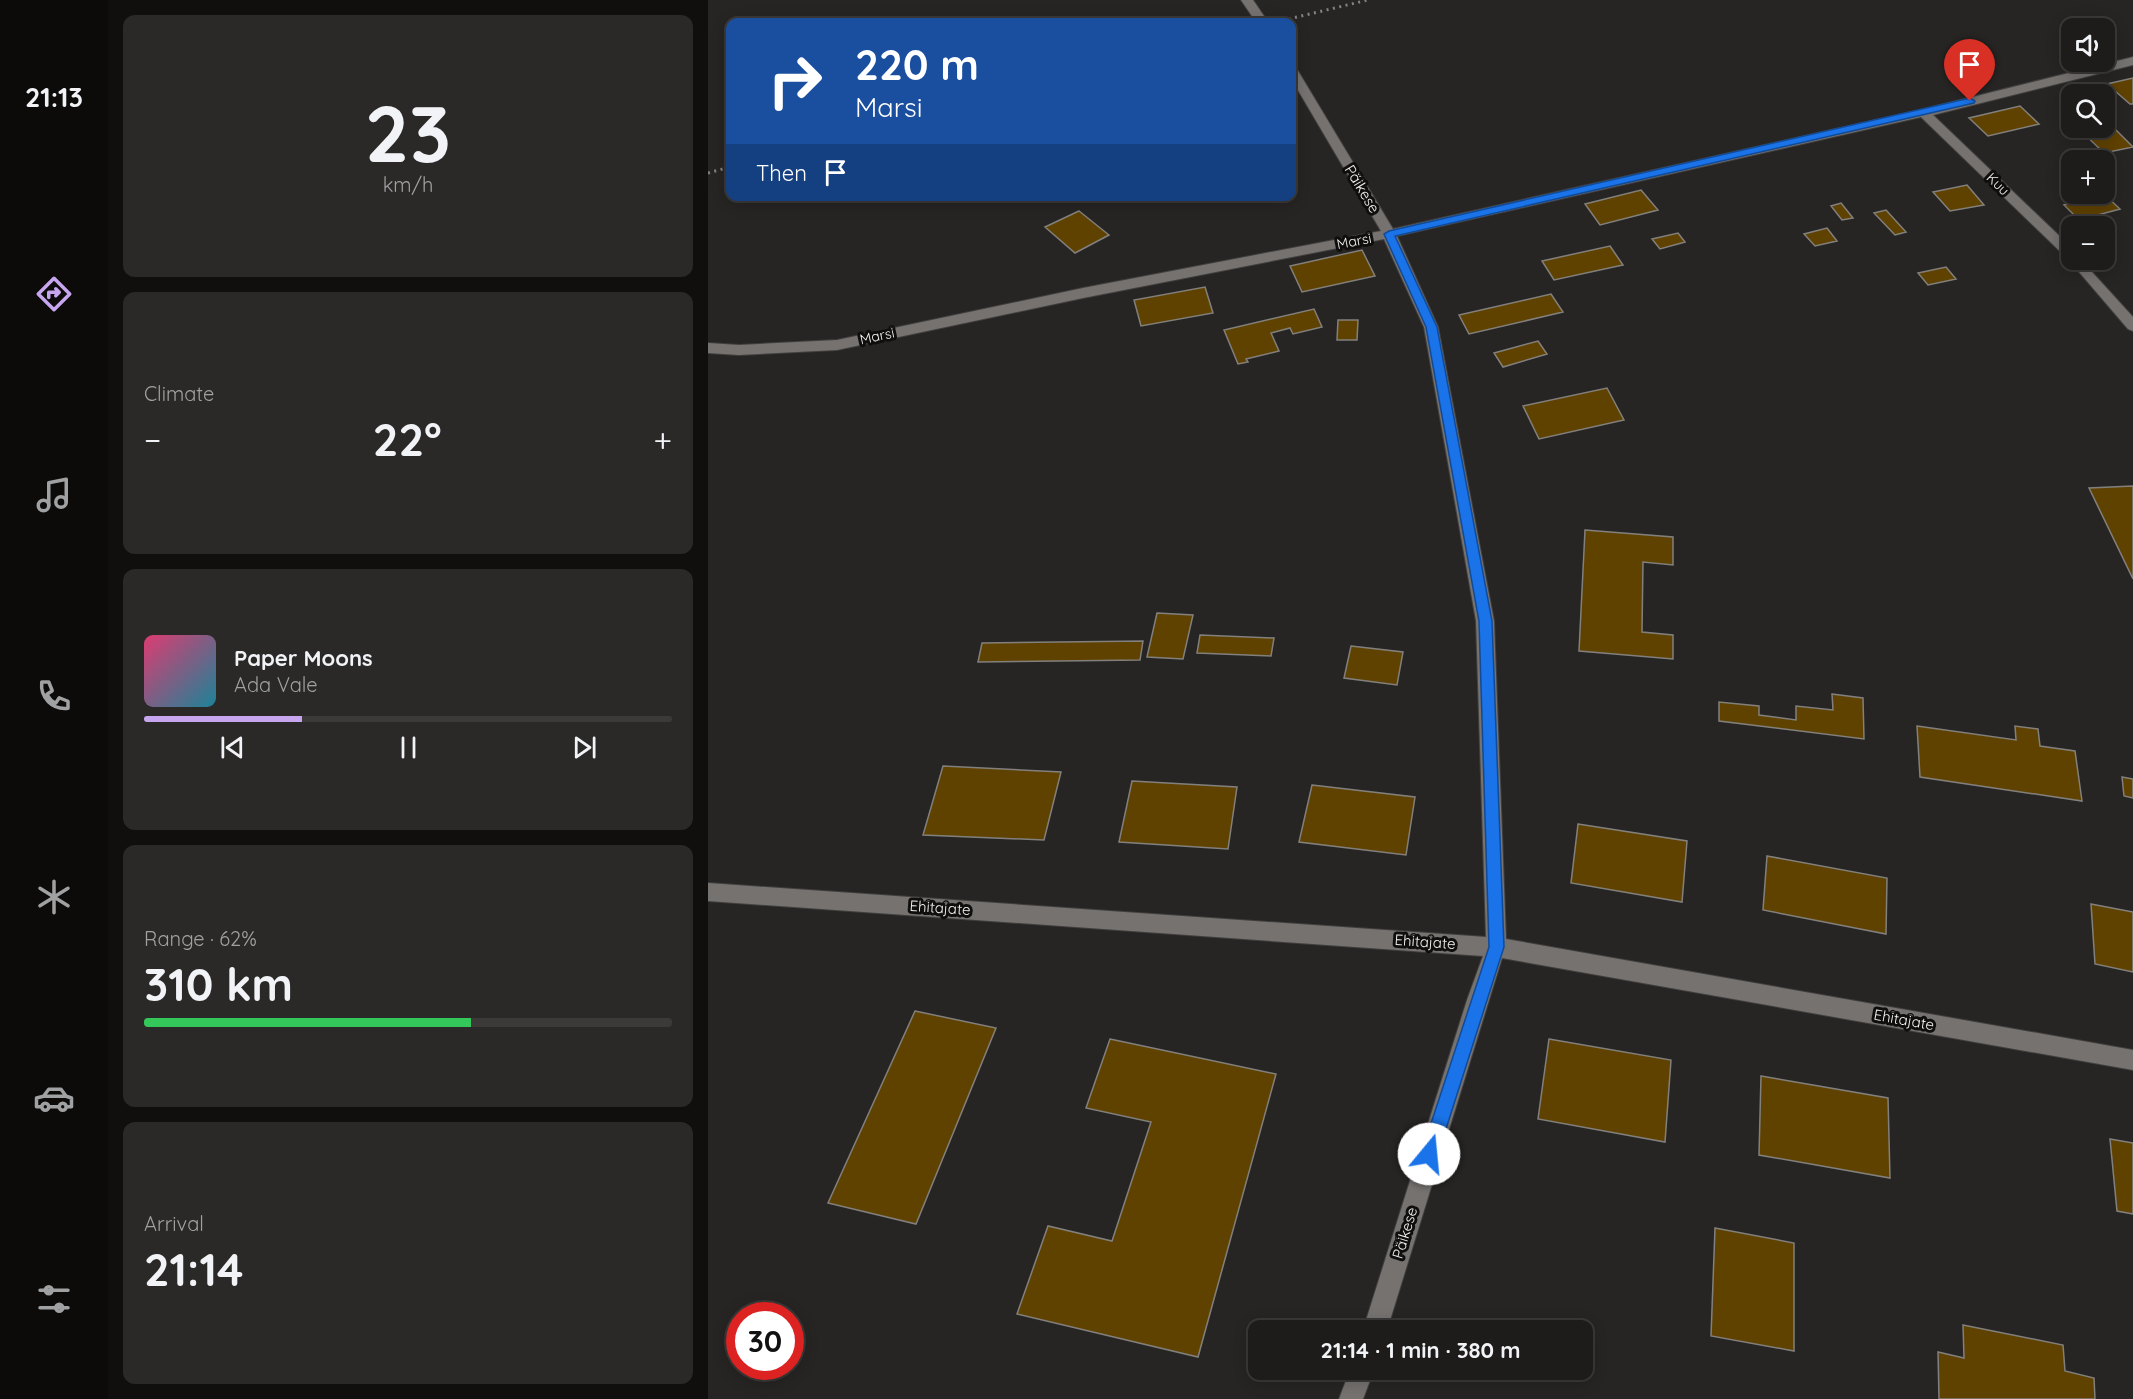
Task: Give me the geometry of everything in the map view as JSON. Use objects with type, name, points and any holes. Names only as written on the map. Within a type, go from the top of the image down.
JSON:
[{"type":"street","points":[[1247,0],[1259,18]]},
{"type":"street","name":"Marsi","points":[[708,348],[739,350],[837,345],[1083,293],[1389,234],[1924,113],[2133,61]]},
{"type":"street","name":"Päikese","points":[[1296,78],[1389,234],[1431,327],[1485,621],[1496,947],[1477,1000],[1377,1320]]},
{"type":"street","name":"Kuu","points":[[1924,113],[2061,246]]},
{"type":"street","name":"Kuu","points":[[2084,270],[2133,326]]},
{"type":"street","name":"Ehitajate","points":[[708,892],[1496,947],[2133,1060]]},
{"type":"street","points":[[1350,1399],[1358,1380]]},
{"type":"building","points":[[2133,78],[2133,104],[2115,91],[2115,84],[2107,84]]},
{"type":"building","points":[[2020,106],[2039,124],[1988,136],[1969,118]]},
{"type":"building","points":[[2115,129],[2133,147],[2115,151],[2101,150],[2088,138],[2115,138]]},
{"type":"building","points":[[1967,185],[1984,205],[1950,211],[1933,192]]},
{"type":"building","points":[[1641,190],[1658,210],[1600,225],[1585,204]]},
{"type":"building","points":[[1841,203],[1853,218],[1842,220],[1831,206]]},
{"type":"building","points":[[2115,204],[2120,209],[2094,216],[2075,216],[2064,205]]},
{"type":"building","points":[[1886,210],[1906,232],[1895,235],[1874,213]]},
{"type":"building","points":[[1079,211],[1109,235],[1075,253],[1045,227]]},
{"type":"building","points":[[1827,228],[1837,241],[1815,246],[1804,234]]},
{"type":"building","points":[[1678,233],[1685,242],[1660,249],[1652,239]]},
{"type":"building","points":[[1610,246],[1623,265],[1554,280],[1542,261]]},
{"type":"building","points":[[1362,250],[1375,276],[1302,292],[1290,266]]},
{"type":"building","points":[[1946,267],[1956,279],[1928,285],[1918,273]]},
{"type":"building","points":[[1205,287],[1213,313],[1141,326],[1134,300]]},
{"type":"building","points":[[1551,294],[1563,312],[1469,334],[1459,315]]},
{"type":"building","points":[[1314,309],[1322,327],[1293,334],[1290,328],[1271,333],[1279,351],[1246,359],[1248,362],[1238,364],[1224,330]]},
{"type":"building","points":[[1338,320],[1358,320],[1357,340],[1337,340]]},
{"type":"building","points":[[1538,341],[1547,354],[1503,367],[1494,353]]},
{"type":"building","points":[[1607,388],[1624,420],[1539,439],[1523,406]]},
{"type":"building","points":[[2133,486],[2133,579],[2089,488]]},
{"type":"building","points":[[1585,530],[1673,537],[1673,565],[1643,562],[1642,632],[1673,635],[1673,659],[1579,651]]},
{"type":"building","points":[[1157,613],[1193,615],[1183,659],[1147,657]]},
{"type":"building","points":[[1200,635],[1274,638],[1271,656],[1197,653]]},
{"type":"building","points":[[1143,641],[1140,660],[978,662],[982,643]]},
{"type":"building","points":[[1351,646],[1403,652],[1397,685],[1344,678]]},
{"type":"building","points":[[1832,694],[1863,698],[1864,739],[1719,721],[1719,702],[1759,706],[1759,715],[1796,720],[1796,706],[1833,710]]},
{"type":"building","points":[[1917,726],[2016,740],[2015,726],[2038,729],[2040,746],[2075,751],[2082,801],[1920,777]]},
{"type":"building","points":[[943,766],[1061,772],[1044,840],[923,835]]},
{"type":"building","points":[[2122,777],[2133,779],[2133,798],[2124,796]]},
{"type":"building","points":[[1132,781],[1237,787],[1228,849],[1119,842]]},
{"type":"building","points":[[1312,785],[1415,797],[1406,855],[1299,842]]},
{"type":"building","points":[[1578,824],[1687,841],[1682,902],[1571,883]]},
{"type":"building","points":[[1767,856],[1887,878],[1886,934],[1763,910]]},
{"type":"building","points":[[2091,904],[2133,912],[2133,972],[2095,964]]},
{"type":"building","points":[[915,1011],[996,1028],[916,1224],[828,1203]]},
{"type":"building","points":[[1110,1039],[1276,1074],[1198,1357],[1017,1314],[1048,1226],[1112,1241],[1151,1122],[1086,1108]]},
{"type":"building","points":[[1549,1039],[1671,1060],[1665,1142],[1538,1119]]},
{"type":"building","points":[[1761,1076],[1888,1098],[1890,1178],[1759,1155]]},
{"type":"building","points":[[2110,1139],[2133,1143],[2133,1214],[2117,1211]]},
{"type":"building","points":[[1715,1228],[1794,1243],[1794,1351],[1711,1336]]},
{"type":"building","points":[[1963,1325],[2063,1345],[2065,1371],[2094,1378],[2095,1399],[1939,1399],[1938,1352],[1964,1358]]},
{"type":"railway","points":[[1293,18],[1368,0]]},
{"type":"railway","points":[[708,173],[726,168]]},
{"type":"route","points":[[1429,1154],[1496,947],[1485,621],[1431,327],[1389,234],[1970,101]]}]
